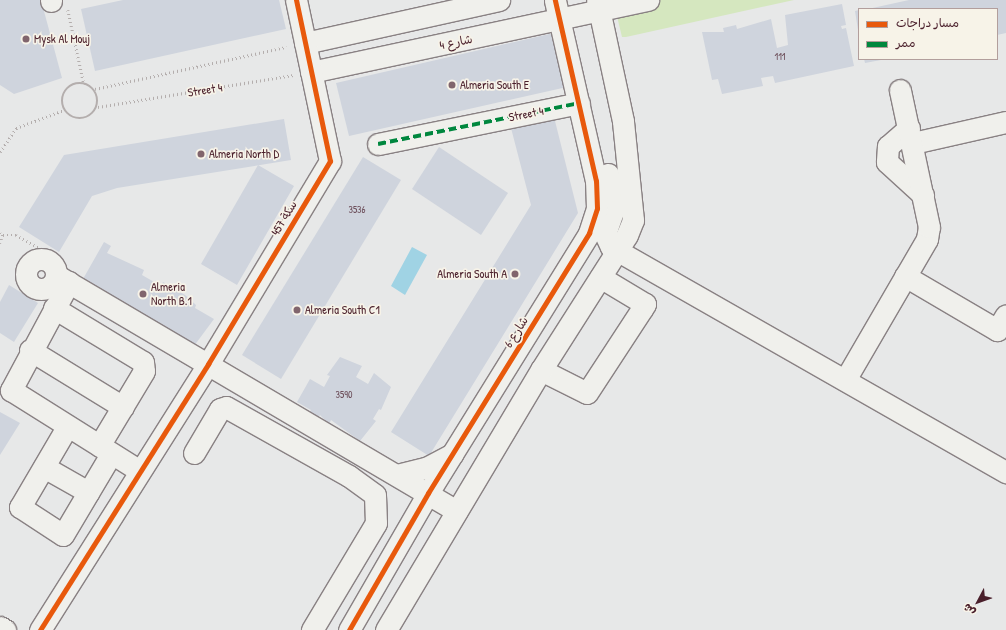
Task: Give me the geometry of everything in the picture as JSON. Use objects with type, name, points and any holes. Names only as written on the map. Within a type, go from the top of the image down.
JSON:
[{"type":"street","name":"سكة 457","points":[[40,630],[208,364],[330,161],[296,0]]},
{"type":"street","points":[[306,43],[499,0]]},
{"type":"street","name":"شارع 6","points":[[349,630],[428,493],[589,233],[597,208],[596,181],[554,0]]},
{"type":"street","points":[[610,56],[614,25],[620,13],[641,2]]},
{"type":"street","name":"شارع 4","points":[[311,72],[559,21],[599,5],[641,2]]},
{"type":"street","points":[[386,630],[541,370],[617,250],[633,220],[634,204],[610,56],[599,5]]},
{"type":"street","points":[[845,380],[927,239],[929,227],[911,136],[900,90]]},
{"type":"street","name":"Street 4","points":[[378,144],[579,103]]},
{"type":"street","points":[[923,195],[887,162],[888,146],[911,136],[1006,122]]},
{"type":"street","points":[[586,134],[604,148],[613,211],[606,240],[617,250],[1006,472]]},
{"type":"street","points":[[140,471],[67,427],[11,390],[30,350],[54,308],[58,273],[208,364],[457,511]]},
{"type":"street","points":[[905,276],[1003,327]]},
{"type":"street","points":[[541,370],[586,394],[642,309],[645,304],[600,278]]},
{"type":"street","points":[[54,308],[143,362],[144,371],[123,407],[88,492],[63,535],[20,507],[67,427]]},
{"type":"street","points":[[30,350],[123,407]]},
{"type":"street","points":[[194,453],[220,409],[226,407],[349,476],[374,495],[376,523],[312,630]]},
{"type":"street","points":[[397,475],[426,468],[453,453]]},
{"type":"street","points":[[44,467],[88,492]]},
{"type":"street","points":[[0,627],[5,630]]},
{"type":"path","points":[[56,3],[84,84]]},
{"type":"path","points":[[84,84],[95,89],[98,107],[84,119],[72,118],[64,110],[61,99],[67,88],[84,84]]},
{"type":"path","points":[[0,152],[16,128],[64,110]]},
{"type":"path","points":[[0,242],[1,234],[16,235],[50,254],[58,273]]},
{"type":"green space","points":[[613,0],[794,0],[622,37]]},
{"type":"water","points":[[412,247],[427,255],[405,295],[391,286]]},
{"type":"building","name":"Mysk Al Mouj","points":[[0,0],[41,0],[62,78],[14,94],[0,85]]},
{"type":"building","points":[[123,0],[279,0],[286,29],[95,71],[81,9]]},
{"type":"building","points":[[909,0],[1006,0],[1006,33],[998,35],[998,8],[873,8]]},
{"type":"building","points":[[842,4],[846,25],[841,26],[842,29],[846,28],[854,66],[775,83],[773,76],[761,78],[763,86],[722,94],[718,79],[712,80],[702,32],[724,32],[723,28],[736,25],[737,29],[771,19],[777,48],[788,45],[785,15]]},
{"type":"building","points":[[858,10],[858,30],[855,11]]},
{"type":"building","name":"Almeria South E","points":[[554,33],[567,87],[349,136],[336,83]]},
{"type":"building","points":[[864,60],[881,60],[865,63]]},
{"type":"building","name":"Almeria South A","points":[[554,117],[578,213],[429,456],[391,432],[531,205],[511,128]]},
{"type":"building","points":[[284,119],[291,160],[117,188],[92,196],[59,252],[19,227],[64,155]]},
{"type":"building","points":[[439,147],[508,193],[481,235],[412,189]]},
{"type":"building","points":[[363,157],[401,180],[281,379],[242,355]]},
{"type":"building","points":[[258,165],[294,186],[237,285],[201,264]]},
{"type":"building","name":"Almeria North B.1","points":[[104,242],[111,246],[107,253],[144,270],[142,275],[161,286],[163,282],[185,295],[196,305],[195,308],[214,319],[194,346],[91,288],[93,285],[83,279]]},
{"type":"building","points":[[9,285],[38,303],[14,342],[0,333],[0,302]]},
{"type":"building","points":[[340,357],[362,366],[356,377],[368,384],[374,373],[391,387],[381,410],[379,409],[373,419],[376,421],[360,441],[331,420],[329,424],[320,415],[318,418],[309,413],[311,410],[297,402],[310,379],[324,387],[330,376],[327,375]]},
{"type":"building","points":[[0,412],[20,423],[0,455]]},
{"type":"marked path","points":[[378,144],[579,103]]},
{"type":"cycle path","points":[[40,630],[208,364],[330,161],[296,0]]},
{"type":"cycle path","points":[[349,630],[428,493],[589,233],[597,208],[596,181],[555,0]]},
{"type":"place","name":"Mysk Al Mouj","points":[[26,39]]},
{"type":"place","name":"Almeria South E","points":[[452,85]]},
{"type":"place","name":"Almeria North D","points":[[201,154]]},
{"type":"place","name":"Almeria South A","points":[[515,274]]},
{"type":"place","name":"Almeria North B.1","points":[[143,294]]},
{"type":"place","name":"Almeria South C1","points":[[297,310]]}]
